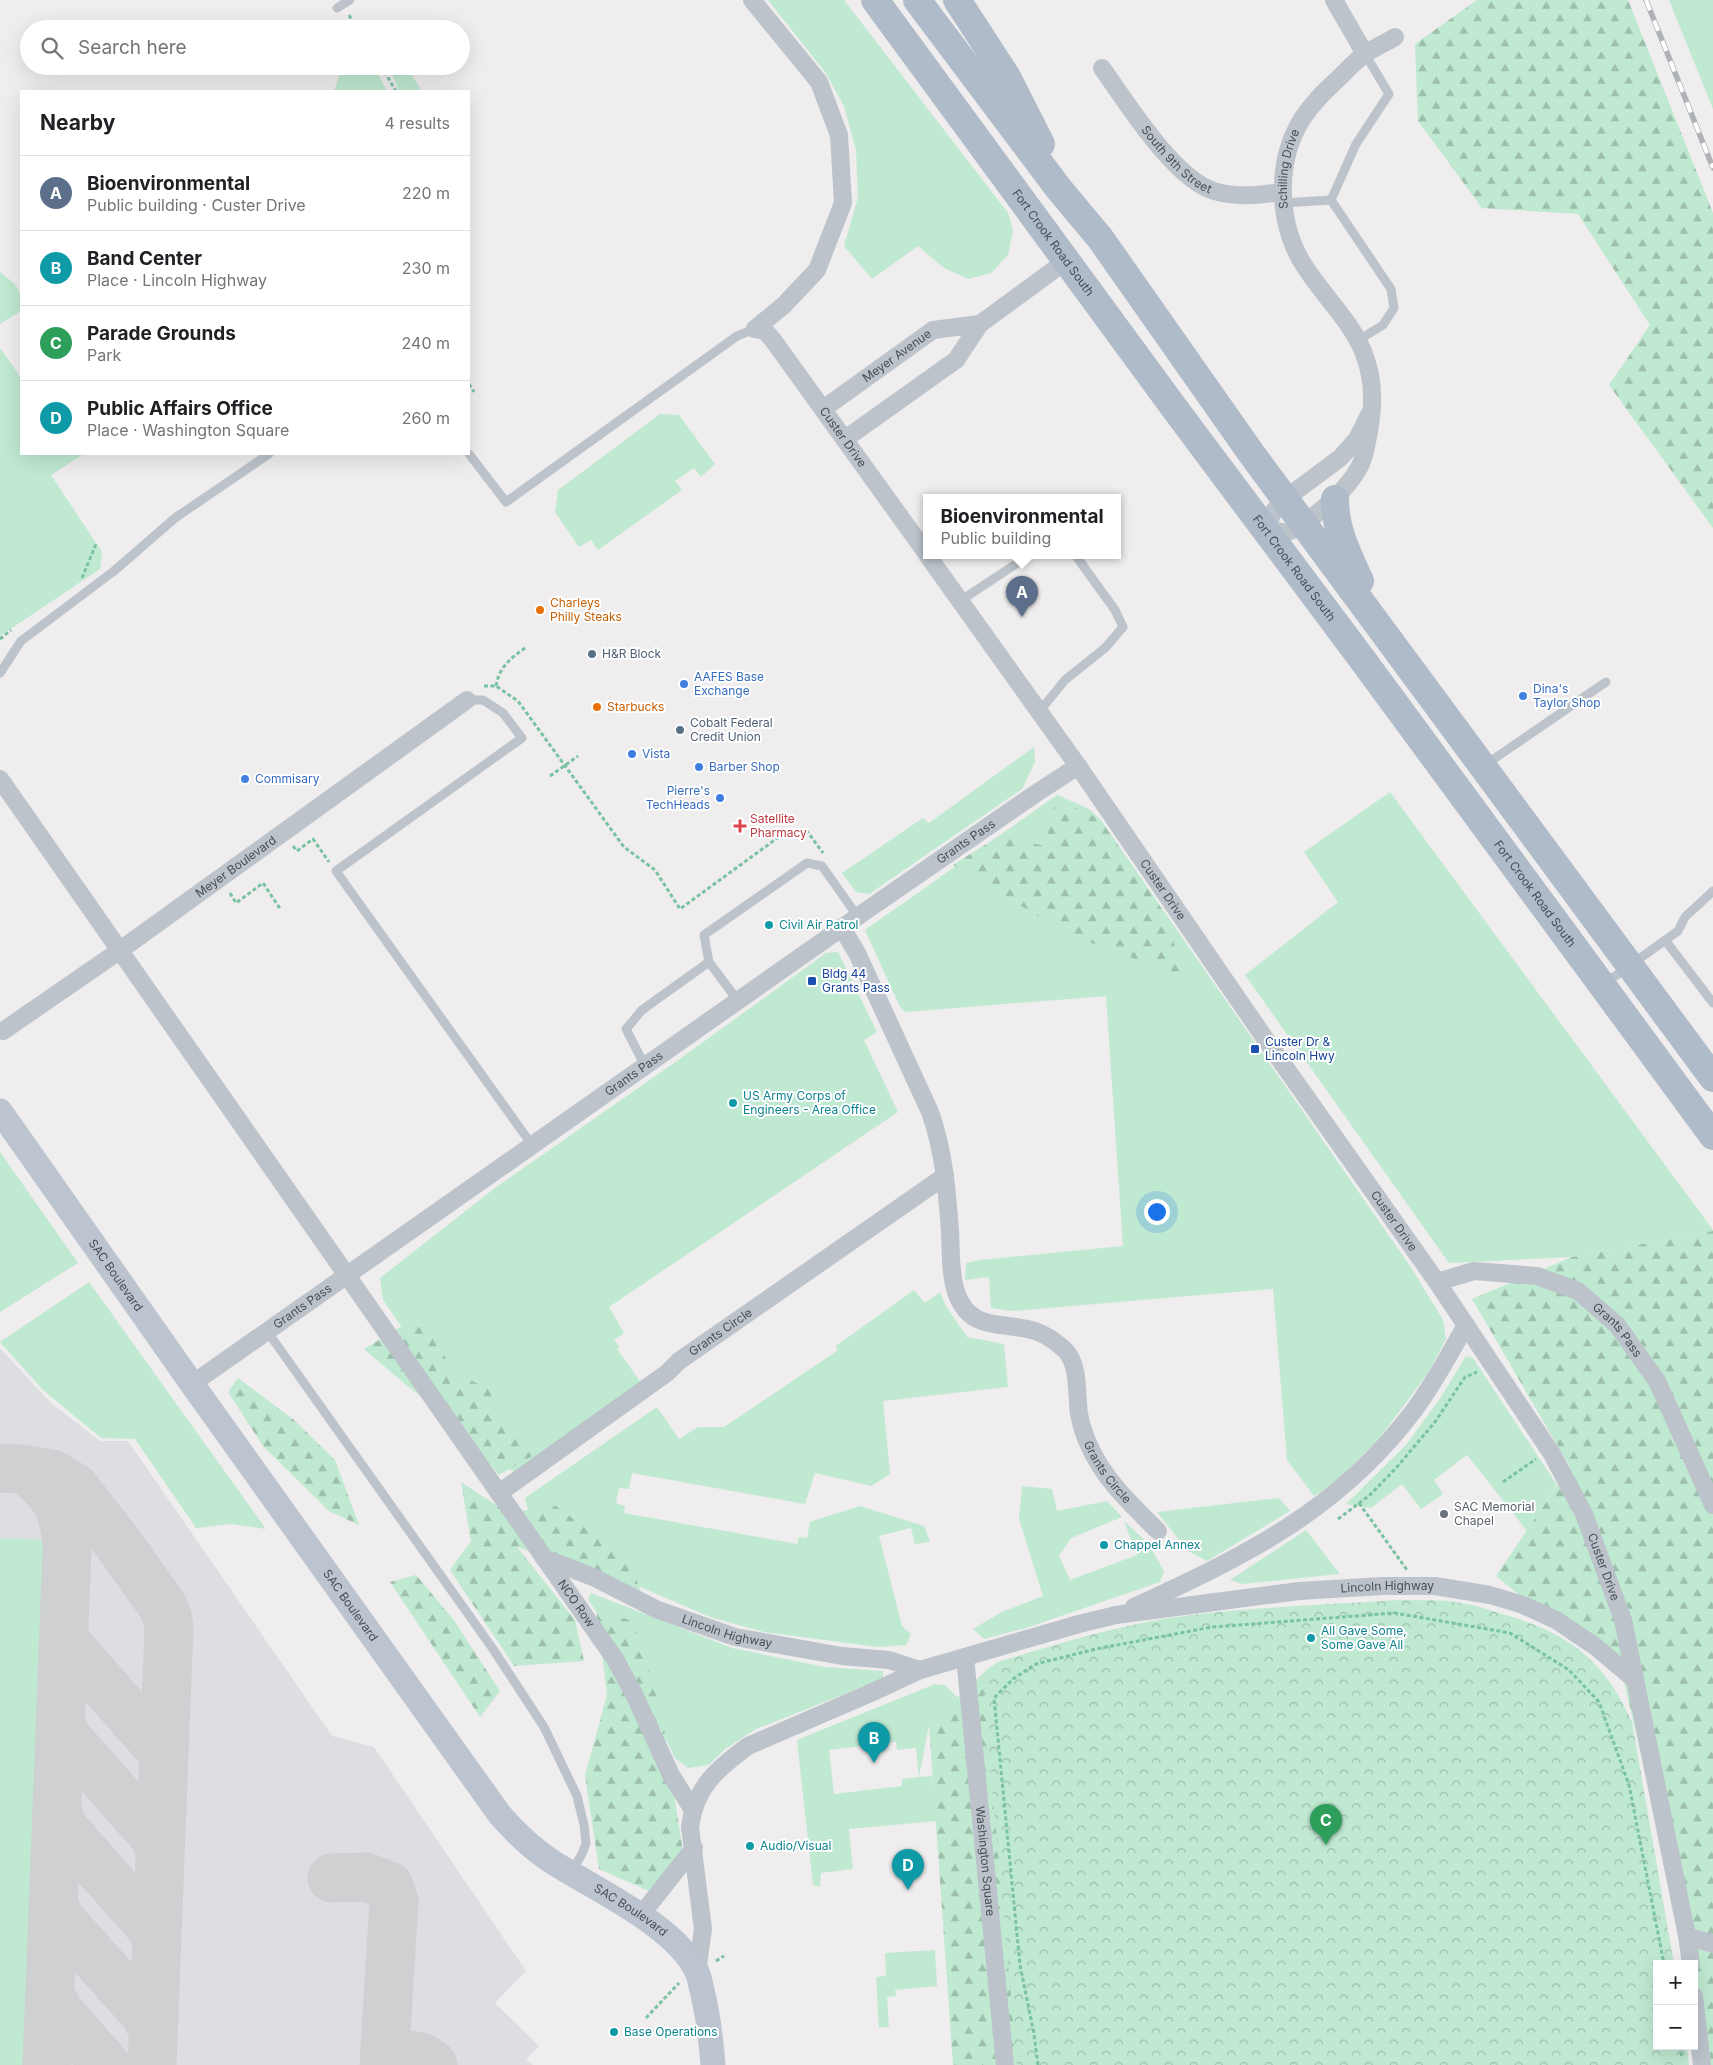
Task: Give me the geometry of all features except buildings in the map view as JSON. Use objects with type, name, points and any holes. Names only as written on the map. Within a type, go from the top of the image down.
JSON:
[{"type":"main road","points":[[868,0],[932,77]]},
{"type":"main road","name":"Fort Crook Road South","points":[[875,0],[1713,1136]]},
{"type":"main road","points":[[916,0],[1059,189],[1100,238]]},
{"type":"main road","points":[[957,0],[1007,77],[1042,146],[1100,238],[1285,500],[1713,1078]]},
{"type":"main road","points":[[1066,261],[1100,238]]},
{"type":"main road","points":[[1335,499],[1338,532],[1381,628]]},
{"type":"street","points":[[752,0],[819,82],[839,135],[843,203],[817,270],[784,305],[755,328]]},
{"type":"street","points":[[1334,0],[1365,54]]},
{"type":"street","name":"Schilling Drive","points":[[1370,413],[1358,439],[1340,458],[1285,500],[1273,512],[1266,530],[1288,532],[1303,524],[1335,499],[1360,465],[1367,442],[1372,395],[1369,372],[1362,350],[1346,322],[1299,256],[1290,234],[1283,197],[1285,167],[1291,143],[1302,120],[1316,100],[1365,54],[1395,37]]},
{"type":"street","name":"South 9th Street","points":[[1102,68],[1170,159],[1184,174],[1199,185],[1213,191],[1231,195],[1283,197]]},
{"type":"street","name":"Meyer Avenue","points":[[846,439],[956,360],[980,324],[1066,261]]},
{"type":"street","name":"Meyer Avenue","points":[[824,409],[933,330],[980,324]]},
{"type":"street","name":"Custer Drive","points":[[755,328],[765,331],[773,340],[923,548]]},
{"type":"street","name":"Custer Drive","points":[[931,559],[1078,766],[1266,1040],[1437,1282],[1549,1450],[1584,1514],[1623,1620],[1687,1936],[1690,1960]]},
{"type":"street","name":"Meyer Boulevard","points":[[3,1031],[119,951],[467,700]]},
{"type":"street","name":"Grants Pass","points":[[192,1384],[842,928],[1078,766]]},
{"type":"street","name":"NCO Row","points":[[0,779],[615,1659],[634,1694],[671,1774],[692,1810]]},
{"type":"street","name":"Grants Circle","points":[[842,928],[857,953],[930,1112],[938,1135],[945,1176],[954,1280],[962,1303],[969,1314],[978,1320],[990,1324],[1036,1331],[1065,1350],[1071,1359],[1074,1370],[1082,1426],[1092,1454],[1112,1484],[1158,1531]]},
{"type":"street","name":"SAC Boulevard","points":[[0,1111],[486,1797],[525,1841],[546,1858],[640,1915],[670,1937],[686,1954],[697,1972],[709,2021],[713,2065]]},
{"type":"street","name":"Grants Circle","points":[[499,1493],[667,1373],[679,1361],[945,1176]]},
{"type":"street","name":"Grants Pass","points":[[1437,1282],[1474,1271],[1537,1276],[1578,1291],[1617,1325],[1657,1381],[1713,1505]]},
{"type":"street","name":"Lincoln Highway","points":[[1116,1615],[1234,1560],[1285,1531],[1329,1498],[1374,1458],[1415,1409],[1445,1364],[1466,1325]]},
{"type":"street","name":"Lincoln Highway","points":[[543,1557],[593,1578],[658,1610],[735,1637],[842,1656],[890,1660],[920,1670]]},
{"type":"street","name":"Lincoln Highway","points":[[692,1810],[700,1792],[714,1773],[748,1746],[920,1670],[1116,1615],[1299,1591],[1383,1586],[1435,1586],[1490,1595],[1523,1605],[1556,1620],[1596,1647],[1635,1680]]},
{"type":"street","name":"Washington Square","points":[[965,1657],[1005,2065]]},
{"type":"street","points":[[692,1810],[690,1827],[703,1929],[697,1972]]},
{"type":"street","points":[[640,1915],[694,1848]]},
{"type":"street","points":[[1687,1936],[1713,1944]]},
{"type":"street","points":[[1695,2005],[1702,2065]]},
{"type":"lane","points":[[337,8],[350,0]]},
{"type":"lane","points":[[1331,200],[1356,144],[1389,94],[1365,54]]},
{"type":"lane","points":[[1283,197],[1331,200]]},
{"type":"lane","points":[[1331,200],[1391,289],[1394,308],[1383,325],[1357,341]]},
{"type":"lane","points":[[470,455],[506,502],[737,336],[755,328]]},
{"type":"lane","points":[[0,673],[21,641],[114,571],[175,518],[268,455]]},
{"type":"lane","points":[[960,601],[1023,559]]},
{"type":"lane","points":[[1039,712],[1064,680],[1105,648],[1123,627],[1114,610],[1078,559]]},
{"type":"lane","points":[[1483,766],[1606,682]]},
{"type":"lane","points":[[467,700],[483,700],[502,713],[522,738],[336,871],[532,1145]]},
{"type":"lane","points":[[738,1001],[709,962],[704,935],[806,863],[822,866],[858,917]]},
{"type":"lane","points":[[1602,986],[1678,931],[1685,917],[1713,891]]},
{"type":"lane","points":[[1665,940],[1713,1003]]},
{"type":"lane","points":[[645,1066],[626,1029],[642,1010],[709,962]]},
{"type":"lane","points":[[267,1331],[493,1648],[544,1726],[576,1796],[584,1825],[586,1843],[582,1854],[571,1872]]},
{"type":"path","points":[[386,75],[395,90]]},
{"type":"path","points":[[470,386],[474,392]]},
{"type":"path","points":[[81,582],[96,544]]},
{"type":"path","points":[[0,639],[19,625]]},
{"type":"path","points":[[496,686],[498,675],[506,664],[525,648]]},
{"type":"path","points":[[550,776],[578,756]]},
{"type":"path","points":[[284,832],[297,850],[313,839],[336,871]]},
{"type":"path","points":[[235,867],[244,881],[229,893],[236,903],[263,883],[281,910]]},
{"type":"path","points":[[1338,1519],[1370,1495],[1397,1467],[1435,1422],[1466,1377],[1478,1371],[1490,1360]]},
{"type":"path","points":[[1503,1482],[1549,1450]]},
{"type":"path","points":[[1359,1503],[1412,1576]]},
{"type":"path","points":[[1038,2065],[1034,2034],[1020,1965],[994,1698],[1013,1679],[1036,1664],[1096,1649],[1212,1627],[1395,1613],[1510,1633],[1569,1670],[1599,1702],[1629,1785],[1663,1960]]},
{"type":"path","points":[[646,2018],[697,1972],[724,1956]]},
{"type":"shaded area","points":[[0,1348],[51,1403],[100,1441],[128,1441],[332,1736],[374,1747],[526,1971],[495,2003],[539,2046],[526,2059],[533,2065],[26,2065],[44,1540],[0,1538]]},
{"type":"green space","points":[[768,0],[844,0],[1008,213],[1013,230],[1008,255],[991,273],[968,279],[944,268],[918,246],[872,279],[844,246],[858,197],[856,150],[844,106],[825,72]]},
{"type":"green space","points":[[1477,0],[1628,0],[1713,213],[1713,528],[1609,385],[1650,325],[1578,214],[1482,208],[1418,121],[1415,44]]},
{"type":"green space","points":[[1669,0],[1713,0],[1713,109]]},
{"type":"green space","points":[[340,75],[379,75],[386,90],[334,90]]},
{"type":"green space","points":[[392,75],[412,75],[421,90],[399,90]]},
{"type":"green space","points":[[0,272],[17,288],[20,296],[20,312],[0,324]]},
{"type":"green space","points":[[0,348],[20,376],[20,455],[82,455],[51,475],[102,552],[100,569],[0,636]]},
{"type":"green space","points":[[660,414],[679,415],[715,464],[701,477],[694,468],[675,481],[682,490],[598,550],[591,540],[579,547],[555,512],[558,490]]},
{"type":"green space","points":[[1034,747],[1035,762],[1022,789],[869,894],[856,892],[842,873],[923,818],[929,823]]},
{"type":"green space","points":[[1390,792],[1713,1231],[1572,1257],[1449,1263],[1245,975],[1338,902],[1304,852]]},
{"type":"green space","points":[[1057,795],[1089,809],[1100,819],[1412,1269],[1443,1320],[1446,1339],[1428,1373],[1378,1440],[1335,1482],[1314,1496],[1287,1460],[1273,1289],[1012,1311],[991,1308],[989,1277],[965,1280],[966,1263],[1123,1246],[1106,996],[905,1012],[899,1005],[865,930]]},
{"type":"green space","points":[[1056,799],[1100,819],[1170,921],[1180,976],[1068,934],[953,865],[999,836],[1045,846]]},
{"type":"green space","points":[[838,952],[877,1032],[864,1040],[898,1112],[609,1307],[624,1333],[614,1340],[620,1347],[617,1349],[642,1384],[514,1472],[502,1463],[473,1431],[383,1300],[380,1278],[495,1188],[684,1056],[826,953]]},
{"type":"green space","points":[[0,1152],[78,1263],[0,1312]]},
{"type":"green space","points":[[1713,1231],[1713,2065],[1709,2065],[1698,2009],[1698,1960],[1688,1960],[1624,1681],[1496,1576],[1570,1467],[1472,1299],[1572,1257]]},
{"type":"green space","points":[[89,1282],[266,1529],[231,1524],[196,1528],[135,1439],[101,1438],[43,1390],[0,1342]]},
{"type":"green space","points":[[914,1290],[925,1303],[940,1292],[946,1306],[967,1337],[1004,1344],[1008,1387],[883,1401],[890,1474],[871,1486],[815,1473],[805,1504],[632,1473],[629,1489],[619,1488],[616,1503],[625,1506],[624,1513],[797,1544],[799,1537],[807,1538],[810,1522],[860,1506],[924,1526],[930,1542],[915,1544],[911,1528],[879,1536],[902,1626],[911,1634],[906,1645],[878,1647],[764,1632],[710,1617],[622,1579],[553,1539],[528,1510],[525,1498],[657,1407],[679,1439],[698,1427],[724,1427],[837,1351],[836,1346]]},
{"type":"green space","points":[[404,1325],[433,1329],[450,1369],[495,1393],[492,1410],[532,1456],[499,1475],[457,1424],[405,1384],[364,1349]]},
{"type":"green space","points":[[1466,1356],[1473,1358],[1557,1485],[1527,1531],[1467,1455],[1434,1480],[1443,1494],[1421,1509],[1402,1484],[1371,1508],[1346,1504],[1406,1445],[1441,1397]]},
{"type":"green space","points":[[238,1378],[294,1420],[335,1460],[359,1525],[329,1511],[263,1446],[228,1392]]},
{"type":"green space","points":[[461,1482],[508,1513],[556,1506],[630,1560],[641,1593],[517,1547],[575,1620],[584,1661],[514,1666],[450,1570],[471,1541]]},
{"type":"green space","points":[[1022,1486],[1052,1489],[1057,1511],[1107,1501],[1122,1517],[1071,1538],[1059,1556],[1070,1580],[1137,1555],[1124,1521],[1148,1543],[1164,1571],[1160,1582],[1029,1627],[984,1639],[973,1629],[1002,1612],[1043,1596],[1019,1519]]},
{"type":"green space","points":[[1279,1498],[1290,1511],[1207,1561],[1188,1551],[1157,1512]]},
{"type":"green space","points":[[1306,1530],[1340,1574],[1242,1584],[1230,1580]]},
{"type":"green space","points":[[0,1538],[44,1540],[26,2065],[0,2065]]},
{"type":"green space","points":[[416,1575],[453,1619],[500,1691],[480,1717],[390,1582]]},
{"type":"green space","points":[[591,1593],[732,1648],[825,1667],[883,1671],[883,1679],[756,1729],[725,1749],[709,1765],[688,1768],[675,1758],[628,1660],[588,1599]]},
{"type":"green space","points":[[1400,1600],[1447,1601],[1467,1604],[1523,1620],[1544,1629],[1580,1650],[1595,1664],[1621,1699],[1632,1722],[1673,1960],[1653,1960],[1653,2050],[1687,2050],[1689,2065],[1017,2065],[983,1686],[986,1670],[998,1662],[1126,1626],[1199,1614]]},
{"type":"green space","points":[[596,1608],[632,1621],[659,1696],[683,1852],[649,1891],[599,1869],[585,1775],[607,1695]]},
{"type":"green space","points":[[990,1667],[1102,2065],[953,2065],[929,1725]]},
{"type":"green space","points":[[935,1684],[945,1685],[958,1698],[929,1725],[919,1777],[932,1776],[937,1821],[849,1829],[853,1869],[821,1873],[820,1887],[813,1885],[797,1740]],"holes":[[[896,1742],[897,1750],[916,1748],[919,1777],[902,1779],[902,1786],[834,1794],[829,1750]]]},
{"type":"green space","points":[[935,1950],[937,1986],[895,1990],[896,1996],[887,1997],[889,2027],[879,2028],[876,1977],[886,1976],[885,1953]]},
{"type":"taxiway","points":[[0,1468],[52,1474],[75,1488],[120,1546],[162,1605],[167,1616],[169,1627],[152,2065]]},
{"type":"taxiway","points":[[33,1476],[49,1491],[59,1508],[65,1527],[67,1549],[47,2065]]},
{"type":"taxiway","points":[[64,1639],[160,1749],[164,1757]]},
{"type":"taxiway","points":[[60,1723],[68,1739],[154,1836],[160,1851]]},
{"type":"taxiway","points":[[57,1814],[65,1830],[150,1926],[157,1940]]},
{"type":"taxiway","points":[[332,1878],[366,1877],[389,1886],[394,1901],[384,2065]]},
{"type":"taxiway","points":[[53,1904],[61,1920],[146,2015],[153,2031]]},
{"type":"taxiway","points":[[50,1994],[59,2012],[106,2065]]},
{"type":"taxiway","points":[[394,2065],[408,2056],[418,2056],[433,2065]]},
{"type":"railway","points":[[1646,0],[1713,168]]},
{"type":"place","name":"Charleys Philly Steaks","points":[[540,610]]},
{"type":"place","name":"Bioenvironmental","points":[[1022,617]]},
{"type":"place","name":"H&R Block","points":[[592,654]]},
{"type":"place","name":"AAFES Base Exchange","points":[[684,684]]},
{"type":"place","name":"Dina's Taylor Shop","points":[[1523,696]]},
{"type":"place","name":"Starbucks","points":[[597,707]]},
{"type":"place","name":"Cobalt Federal Credit Union","points":[[680,730]]},
{"type":"place","name":"Vista","points":[[632,754]]},
{"type":"place","name":"Barber Shop","points":[[699,767]]},
{"type":"place","name":"Commisary","points":[[245,779]]},
{"type":"place","name":"Pierre's TechHeads","points":[[720,798]]},
{"type":"place","name":"Satellite Pharmacy","points":[[740,826]]},
{"type":"place","name":"Civil Air Patrol","points":[[769,925]]},
{"type":"place","name":"Bldg 44 Grants Pass","points":[[812,981]]},
{"type":"place","name":"Custer Dr & Lincoln Hwy","points":[[1255,1049]]},
{"type":"place","name":"US Army Corps of Engineers - Area Office","points":[[733,1103]]},
{"type":"place","name":"SAC Memorial Chapel","points":[[1444,1514]]},
{"type":"place","name":"Chappel Annex","points":[[1104,1545]]},
{"type":"place","name":"All Gave Some, Some Gave All","points":[[1311,1638]]},
{"type":"place","name":"Band Center","points":[[874,1763]]},
{"type":"place","name":"Parade Grounds","points":[[1326,1845]]},
{"type":"place","name":"Audio/Visual","points":[[750,1846]]},
{"type":"place","name":"Public Affairs Office","points":[[908,1890]]},
{"type":"place","name":"Base Operations","points":[[614,2032]]}]
